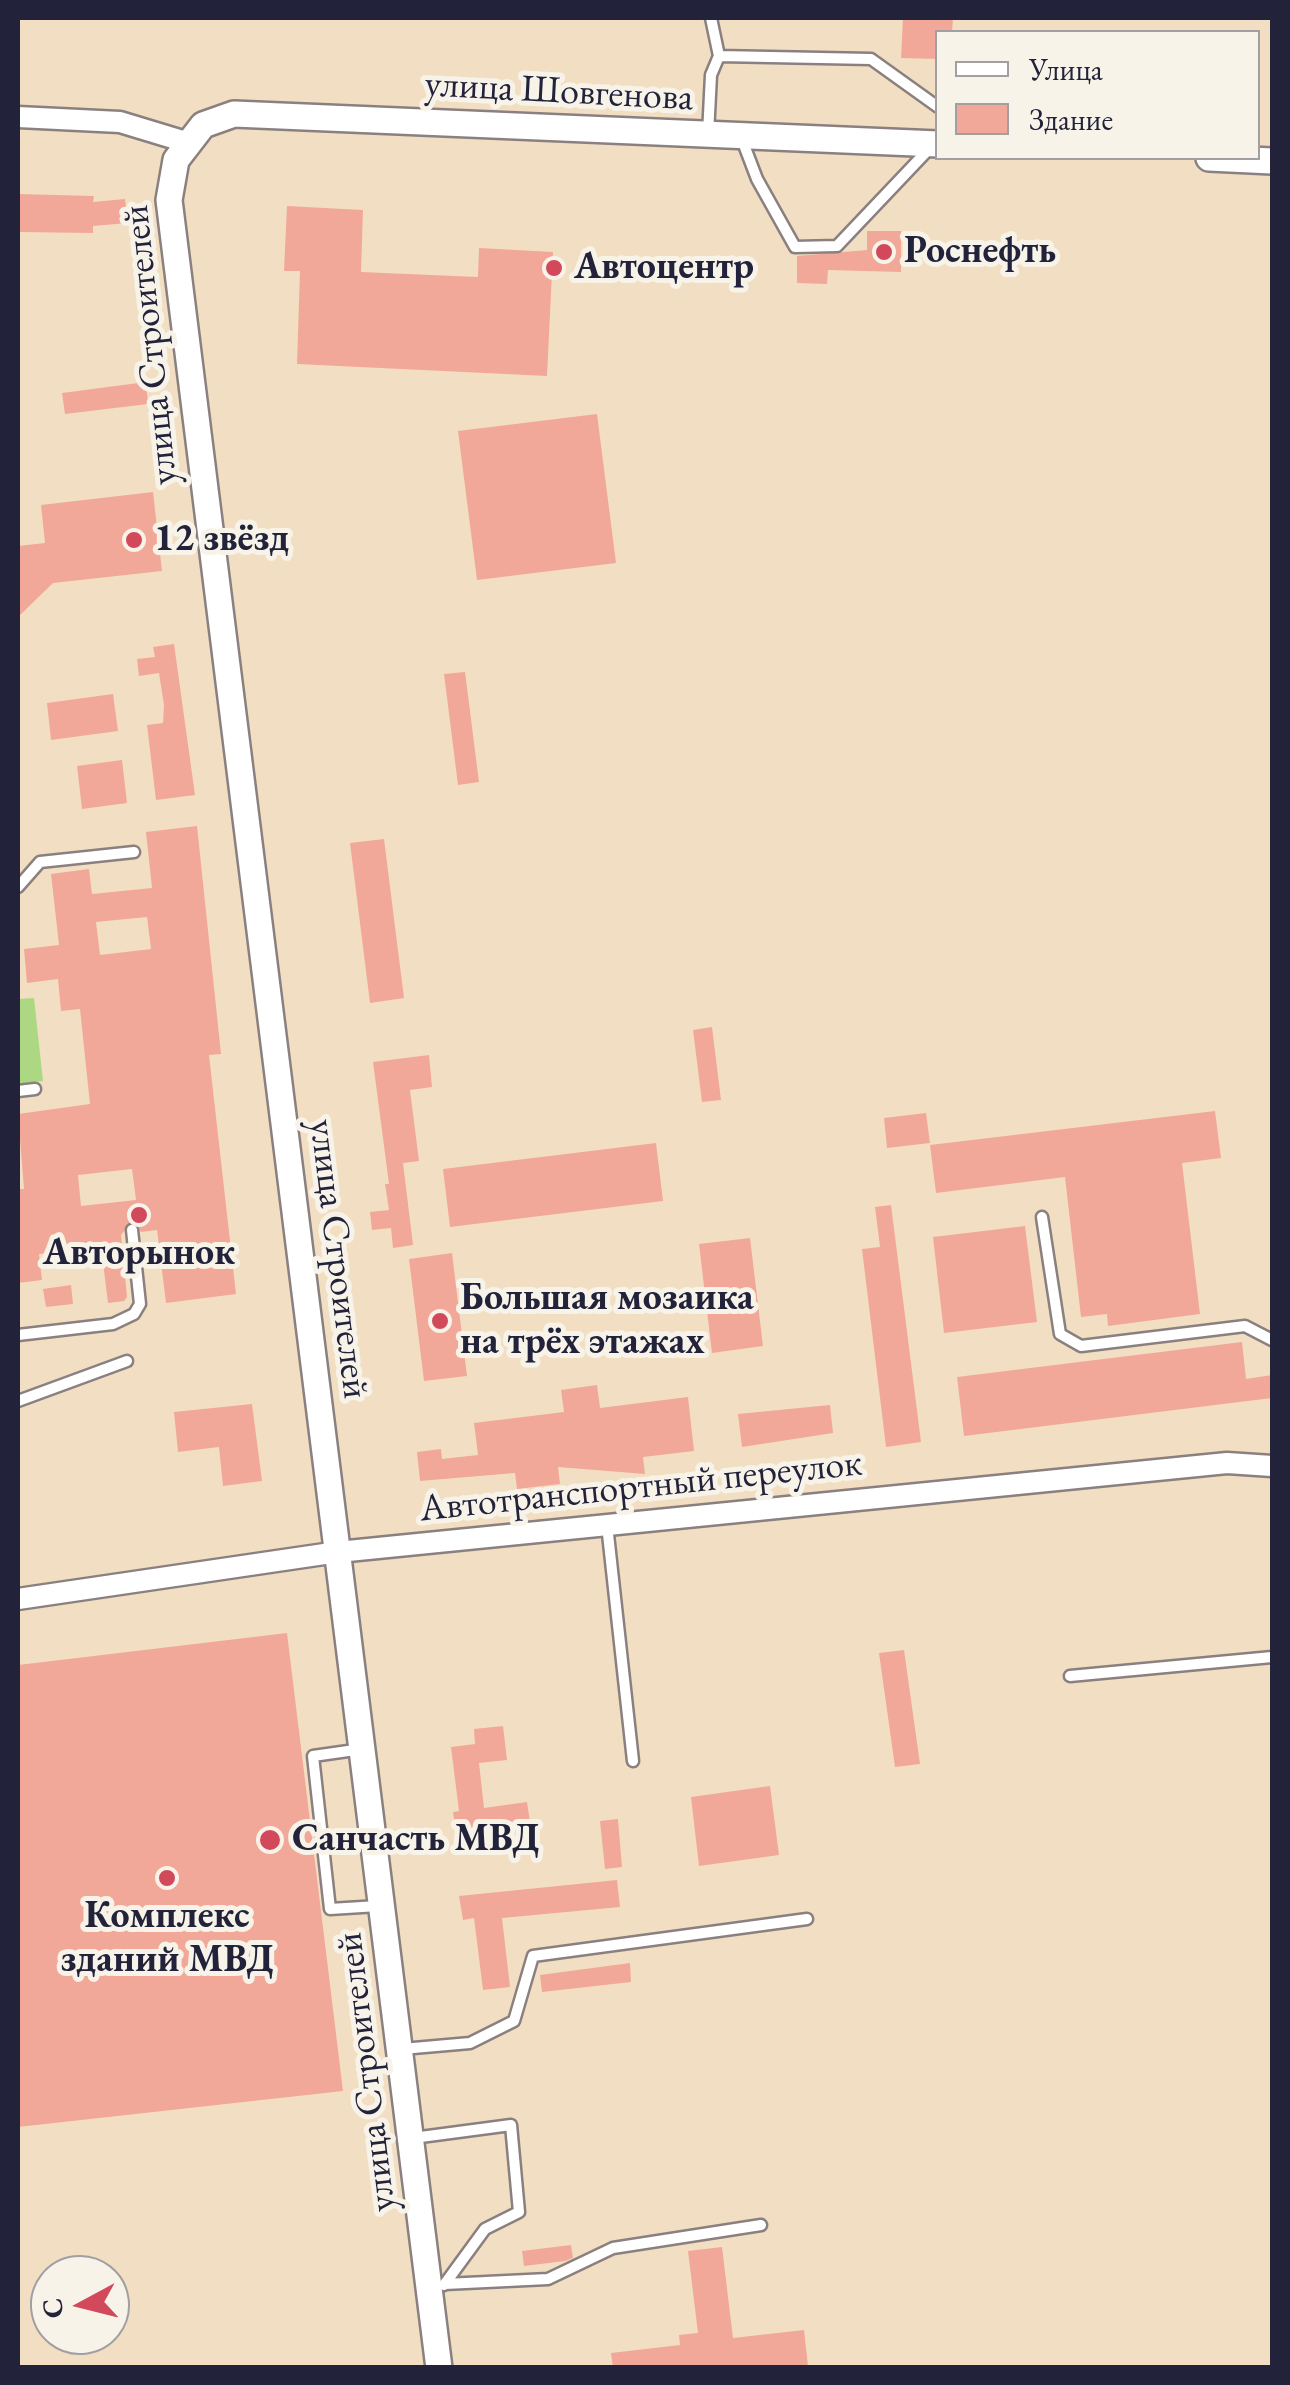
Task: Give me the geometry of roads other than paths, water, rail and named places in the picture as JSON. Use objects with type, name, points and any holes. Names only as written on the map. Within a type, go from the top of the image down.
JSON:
[{"type":"street","name":"улица Шовгенова","points":[[181,151],[203,125],[234,114],[935,144]]},
{"type":"street","points":[[18,116],[120,122],[181,151]]},
{"type":"street","name":"улица Строителей","points":[[181,151],[169,200],[413,2138],[438,2292],[440,2368]]},
{"type":"street","name":"Автотранспортный переулок","points":[[18,1598],[338,1552],[1227,1464],[1272,1466]]},
{"type":"lane","points":[[708,136],[711,75],[719,56],[711,18]]},
{"type":"lane","points":[[719,56],[871,59],[935,105]]},
{"type":"lane","points":[[741,136],[757,180],[796,247],[838,246],[935,145]]},
{"type":"lane","points":[[18,886],[40,862],[134,852]]},
{"type":"lane","points":[[18,1091],[35,1088]]},
{"type":"lane","points":[[1042,1217],[1060,1334],[1081,1346],[1245,1326],[1272,1340]]},
{"type":"lane","points":[[18,1335],[114,1324],[134,1314],[140,1304],[132,1230]]},
{"type":"lane","points":[[18,1401],[126,1361]]},
{"type":"lane","points":[[606,1525],[633,1761]]},
{"type":"lane","points":[[1070,1676],[1272,1657]]},
{"type":"lane","points":[[364,1749],[313,1756],[330,1910],[384,1906]]},
{"type":"lane","points":[[402,2049],[470,2043],[514,2021],[534,1956],[806,1919]]},
{"type":"lane","points":[[413,2138],[511,2125],[519,2212],[485,2229],[438,2292]]},
{"type":"lane","points":[[438,2292],[548,2279],[613,2248],[761,2226]]},
{"type":"place","name":"Роснефть","points":[[884,252]]},
{"type":"place","name":"Автоцентр","points":[[554,268]]},
{"type":"place","name":"12 звёзд","points":[[134,540]]},
{"type":"place","name":"Авторынок","points":[[139,1215]]},
{"type":"place","name":"Большая мозаика на трёх этажах","points":[[440,1321]]},
{"type":"place","name":"Санчасть МВД","points":[[270,1840]]},
{"type":"place","name":"Комплекс зданий МВД","points":[[167,1878]]}]
